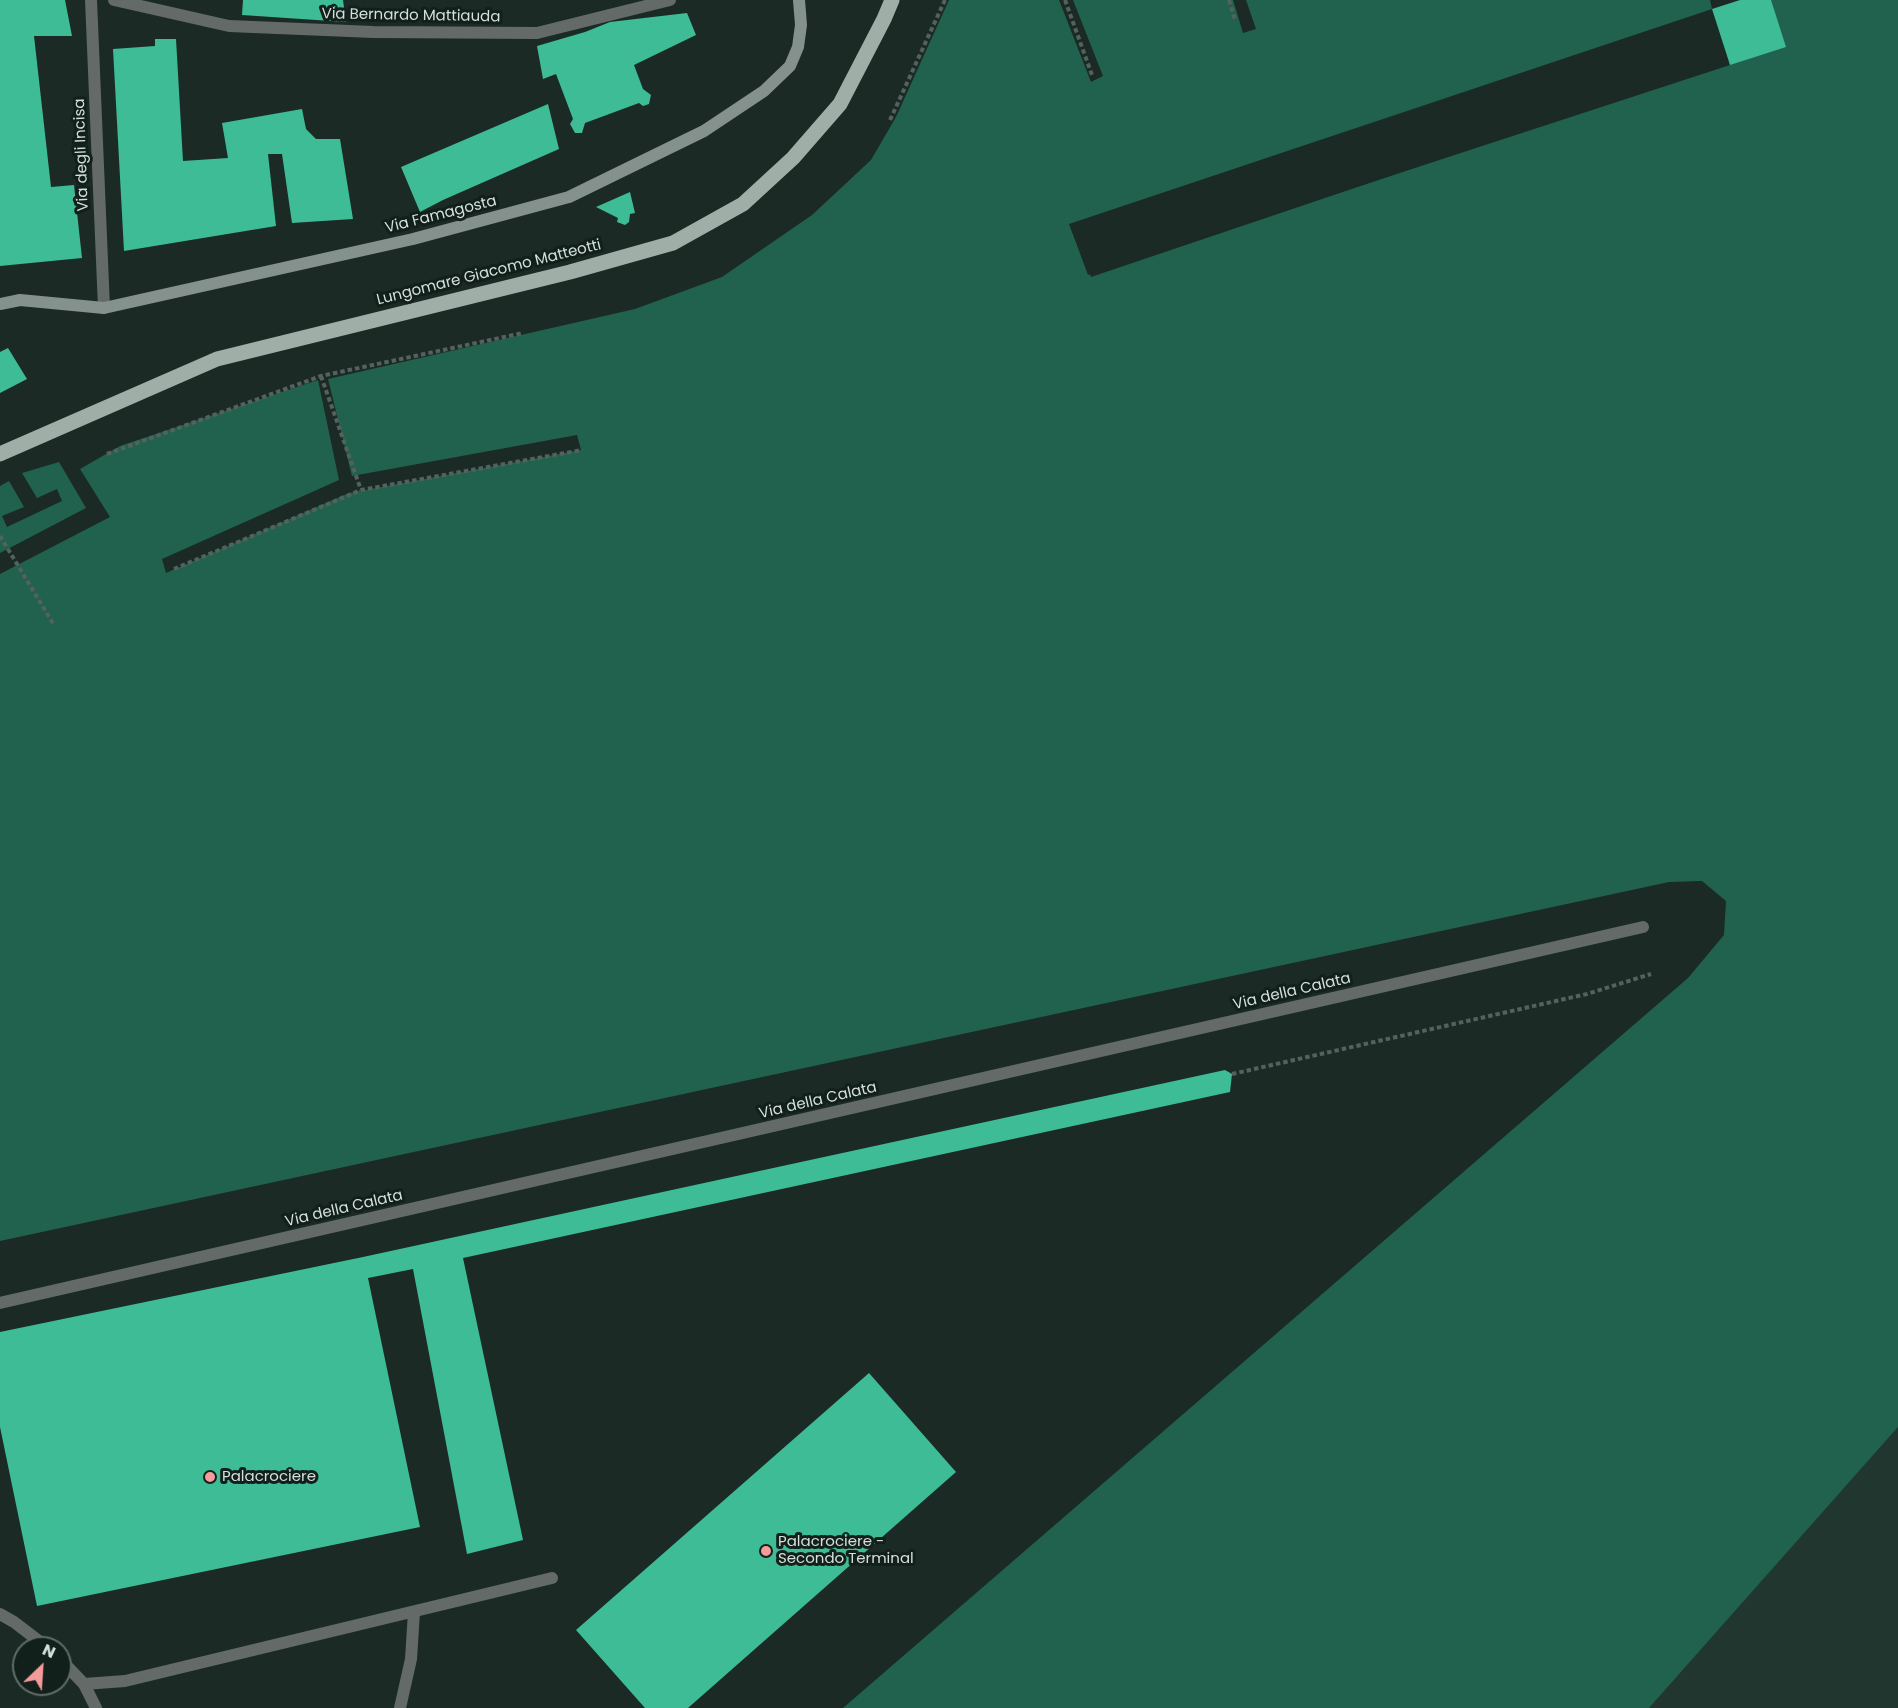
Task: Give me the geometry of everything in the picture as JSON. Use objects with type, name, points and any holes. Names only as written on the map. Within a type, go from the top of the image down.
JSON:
[{"type":"main road","name":"Lungomare Giacomo Matteotti","points":[[0,454],[217,359],[570,272],[673,243],[743,204],[793,158],[840,105],[892,0]]},
{"type":"street","name":"Via degli Incisa","points":[[91,0],[104,308]]},
{"type":"street","name":"Via Bernardo Mattiauda","points":[[114,0],[230,26],[373,32],[537,33],[670,0]]},
{"type":"street","name":"Via Famagosta","points":[[0,303],[20,300],[104,308],[413,239],[569,197],[704,131],[764,91],[790,66],[798,47],[801,25],[799,0]]},
{"type":"street","name":"Via della Calata","points":[[0,1303],[1643,927]]},
{"type":"street","points":[[84,1684],[125,1681],[552,1578]]},
{"type":"street","points":[[400,1708],[411,1659],[414,1612]]},
{"type":"street","points":[[0,1614],[32,1636]]},
{"type":"street","points":[[0,1620],[14,1622]]},
{"type":"street","points":[[72,1672],[84,1684],[96,1708]]},
{"type":"path","points":[[890,120],[945,0]]},
{"type":"path","points":[[1065,0],[1092,75]]},
{"type":"path","points":[[1229,0],[1235,20]]},
{"type":"path","points":[[107,454],[321,376],[523,333]]},
{"type":"path","points":[[321,376],[361,490]]},
{"type":"path","points":[[174,569],[361,490],[582,450]]},
{"type":"path","points":[[0,536],[54,625]]},
{"type":"path","points":[[1232,1074],[1587,994],[1651,974]]},
{"type":"shaded area","points":[[949,0],[1059,0],[1091,82],[1103,76],[1073,0],[1233,0],[1243,33],[1256,29],[1246,0],[1717,0],[1720,8],[1072,227],[1091,277],[1781,44],[1764,0],[1898,0],[1898,1427],[1649,1708],[843,1708],[1688,978],[1724,935],[1726,901],[1702,881],[1669,882],[0,1241],[0,574],[110,517],[80,469],[120,446],[318,380],[339,480],[162,559],[166,573],[349,493],[581,450],[577,435],[352,476],[328,379],[635,309],[722,277],[812,215],[871,160],[896,117]]},
{"type":"shaded area","points":[[59,462],[86,508],[0,553],[0,486],[9,481],[24,507],[2,516],[7,527],[62,501],[57,489],[37,498],[22,473]]},
{"type":"shaded area","points":[[1898,1427],[1898,1708],[1649,1708]]},
{"type":"pier","points":[[1710,0],[1720,0],[1722,6],[1714,14],[1076,228],[1093,273],[1088,275],[1069,224],[1712,9]]},
{"type":"pier","points":[[1728,58],[1730,65],[1115,266]]},
{"type":"building","points":[[0,0],[65,0],[72,36],[34,36],[51,187],[74,185],[82,258],[0,266]]},
{"type":"building","points":[[243,0],[343,0],[346,22],[242,15]]},
{"type":"building","points":[[1740,0],[1771,0],[1786,47],[1730,65],[1712,9]]},
{"type":"building","points":[[687,13],[696,35],[634,65],[643,89],[651,95],[649,104],[643,106],[639,103],[585,123],[582,133],[575,133],[570,124],[573,119],[556,74],[543,79],[537,46],[610,22]]},
{"type":"building","points":[[155,39],[176,39],[183,161],[228,158],[222,123],[302,109],[306,129],[316,139],[340,139],[353,219],[292,223],[282,154],[268,154],[276,226],[124,251],[113,49],[155,46]]},
{"type":"building","points":[[548,104],[559,149],[420,212],[401,167]]},
{"type":"building","points":[[630,192],[635,213],[630,214],[629,222],[625,225],[617,222],[618,218],[596,207]]},
{"type":"building","points":[[8,348],[27,379],[0,393],[0,352]]},
{"type":"building","name":"Palacrociere","points":[[1225,1070],[1232,1074],[1230,1092],[463,1258],[523,1540],[467,1554],[413,1269],[368,1278],[420,1527],[37,1606],[0,1427],[0,1332],[363,1257]]},
{"type":"building","name":"Palacrociere - Secondo Terminal","points":[[869,1373],[956,1472],[688,1708],[645,1708],[576,1630]]},
{"type":"place","name":"Palacrociere","points":[[210,1477]]},
{"type":"place","name":"Palacrociere - Secondo Terminal","points":[[766,1551]]}]
